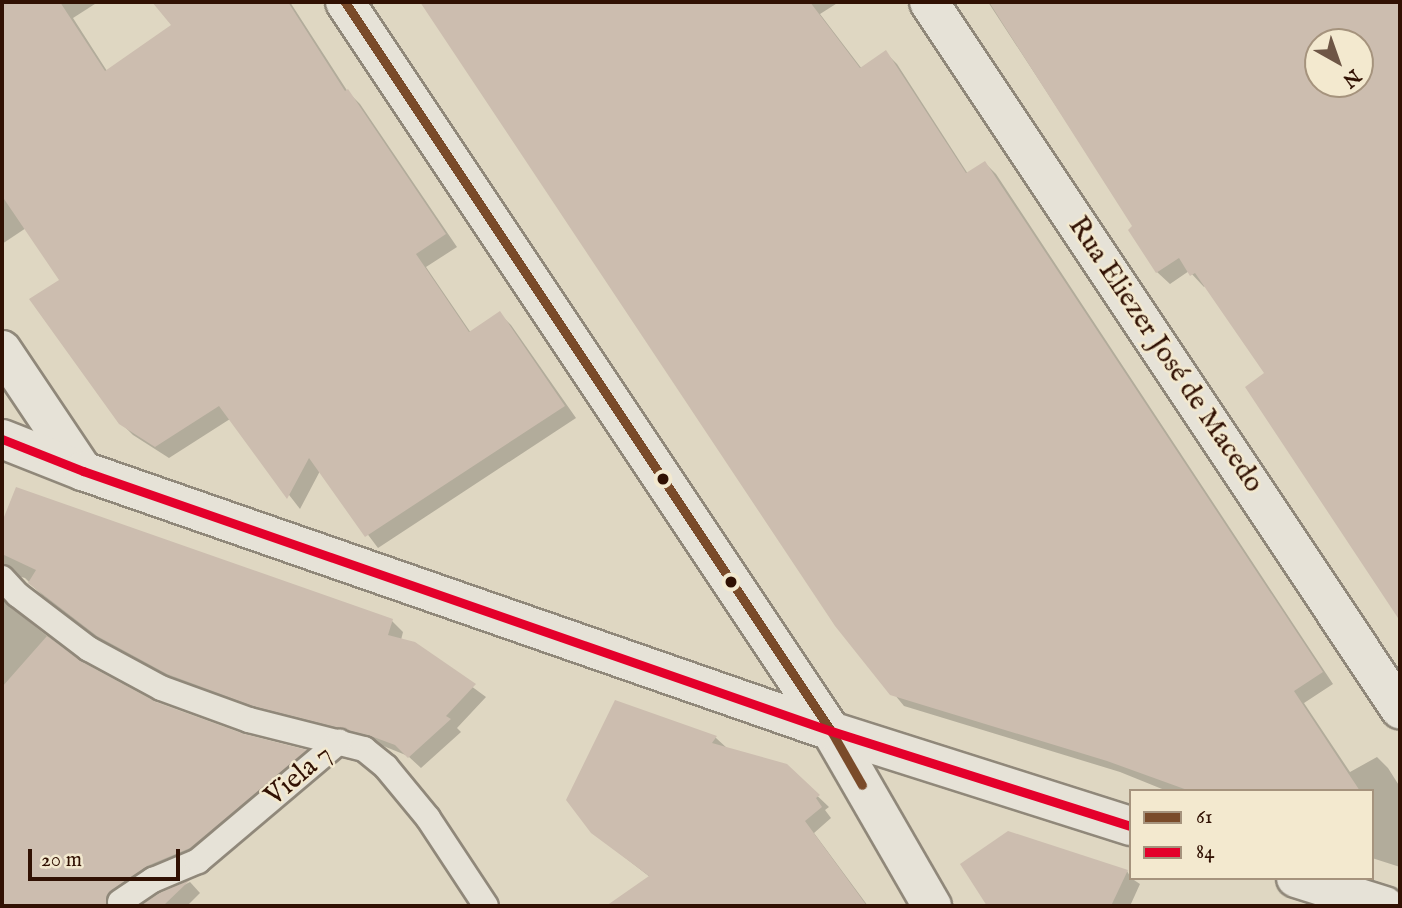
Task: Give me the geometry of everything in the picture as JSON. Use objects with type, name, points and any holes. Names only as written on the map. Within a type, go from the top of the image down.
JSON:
[{"type":"street","points":[[345,2],[831,731],[932,906]]},
{"type":"street","name":"Rua Eliezer José de Macedo","points":[[929,2],[1400,709]]},
{"type":"street","points":[[2,350],[83,471]]},
{"type":"street","points":[[2,439],[83,471],[831,731],[1129,825]]},
{"type":"street","points":[[901,853],[903,906]]},
{"type":"street","points":[[1302,880],[1385,906]]},
{"type":"lane","points":[[2,578],[18,595],[89,649],[161,688],[249,720],[364,749],[386,768],[428,818],[486,906]]},
{"type":"lane","name":"Viela 7","points":[[120,902],[153,880],[198,861],[339,742]]},
{"type":"building","points":[[2,2],[60,2],[105,71],[171,25],[152,2],[288,2],[345,91],[348,89],[446,234],[416,254],[469,332],[500,311],[565,406],[365,537],[309,458],[287,499],[219,406],[155,447],[119,424],[29,299],[59,280],[2,196]]},
{"type":"building","points":[[420,2],[810,2],[860,68],[886,50],[966,173],[985,161],[1323,672],[1294,691],[1359,789],[1184,789],[1107,761],[890,695],[835,626]]},
{"type":"building","points":[[989,2],[1400,2],[1400,621],[1245,387],[1264,373],[1195,273],[1190,276],[1179,258],[1156,273],[1128,230],[1132,226]]},
{"type":"building","points":[[16,487],[393,619],[388,635],[415,642],[476,684],[446,716],[451,719],[408,758],[395,745],[368,735],[253,706],[167,674],[97,636],[28,583],[36,570],[2,554],[2,522]]},
{"type":"building","points":[[47,636],[82,662],[156,702],[244,734],[307,750],[190,848],[147,866],[112,890],[106,896],[106,906],[2,906],[2,687]]},
{"type":"building","points":[[615,700],[717,736],[712,743],[787,764],[820,795],[816,798],[822,807],[805,821],[867,906],[606,906],[649,876],[591,833],[566,800]]},
{"type":"building","points":[[1008,831],[1128,870],[1111,906],[987,906],[960,864]]},
{"type":"building","points":[[190,880],[163,906],[140,906],[160,893]]},
{"type":"transit line","name":"61","points":[[345,2],[831,731],[862,785]]},
{"type":"transit line","name":"84","points":[[2,439],[83,471],[831,731],[1129,825]]}]
